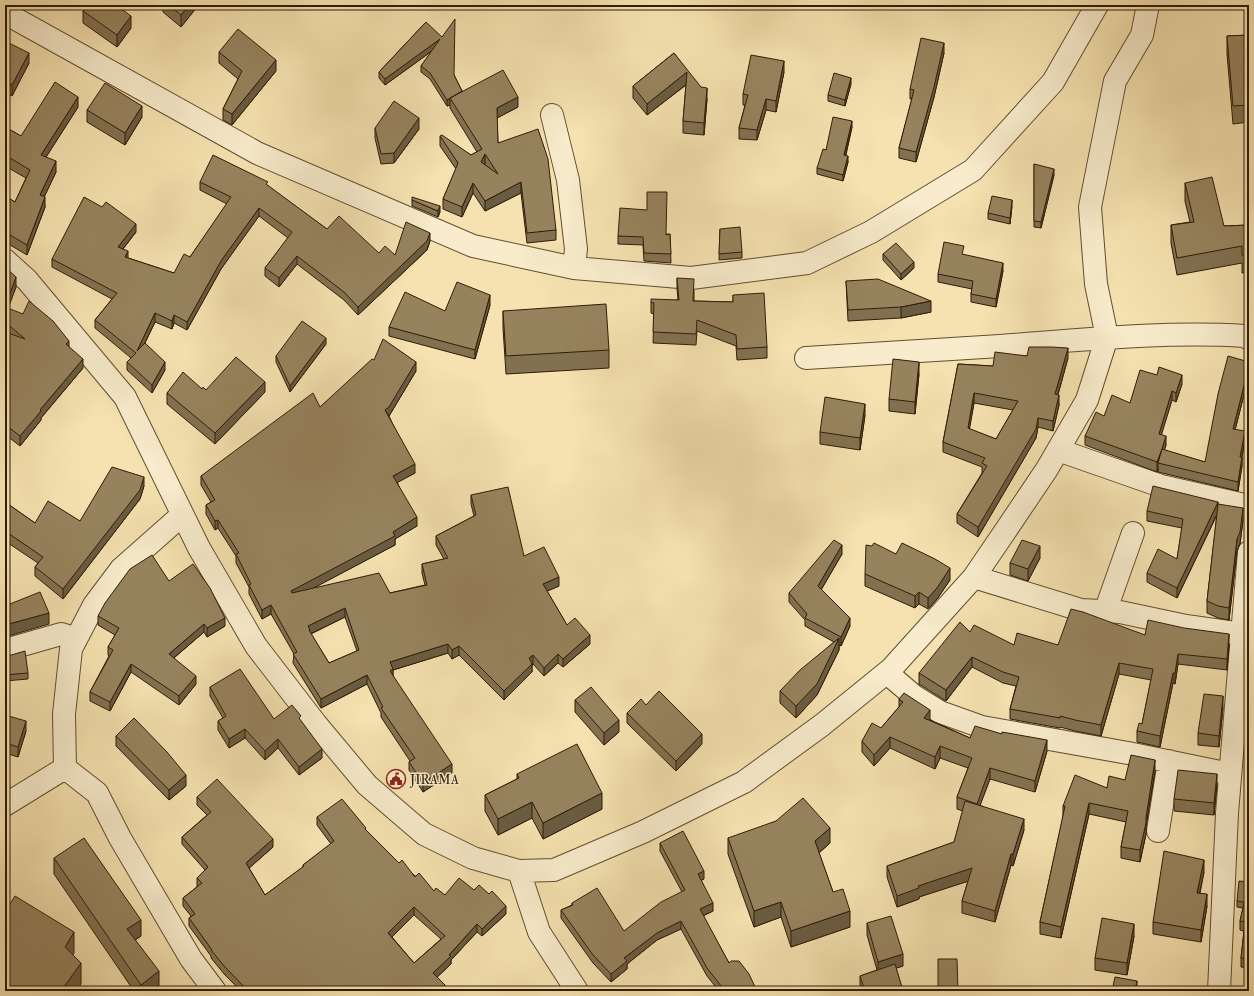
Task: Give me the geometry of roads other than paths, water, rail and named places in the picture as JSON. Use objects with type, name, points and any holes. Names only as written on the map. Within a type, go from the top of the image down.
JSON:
[{"type":"street","points":[[5,12],[257,153],[473,246],[574,268],[691,278],[807,263],[871,232],[973,170],[1053,82],[1097,5]]},
{"type":"street","points":[[5,260],[27,280],[125,397],[182,515],[206,560],[256,646],[316,724],[367,785],[424,834],[473,858],[519,871],[554,870],[643,832],[744,782],[822,725],[887,673],[974,576],[1032,492],[1087,400],[1107,337],[1096,284],[1090,207],[1115,81],[1142,34],[1148,5]]},
{"type":"street","points":[[552,115],[568,180],[576,250],[574,268]]},
{"type":"street","points":[[806,358],[999,346],[1107,337],[1194,334],[1245,336],[1249,339]]},
{"type":"street","points":[[1058,450],[1161,486],[1249,506]]},
{"type":"street","points":[[65,768],[64,714],[71,649],[94,605],[121,569],[182,515]]},
{"type":"street","points":[[1105,612],[1133,533]]},
{"type":"street","points":[[1219,991],[1227,813],[1249,552]]},
{"type":"street","points":[[974,576],[1080,610],[1120,612],[1186,626],[1242,634]]},
{"type":"street","points":[[5,650],[61,634],[76,639]]},
{"type":"street","points":[[887,673],[914,696],[940,712],[982,727],[1128,753],[1230,774]]},
{"type":"street","points":[[1158,832],[1169,762]]},
{"type":"street","points":[[5,805],[65,768]]},
{"type":"street","points":[[65,768],[97,793],[120,838],[191,959],[214,990]]},
{"type":"street","points":[[519,871],[539,932],[577,991]]},
{"type":"place","name":"JIRAMA","points":[[396,779]]}]
